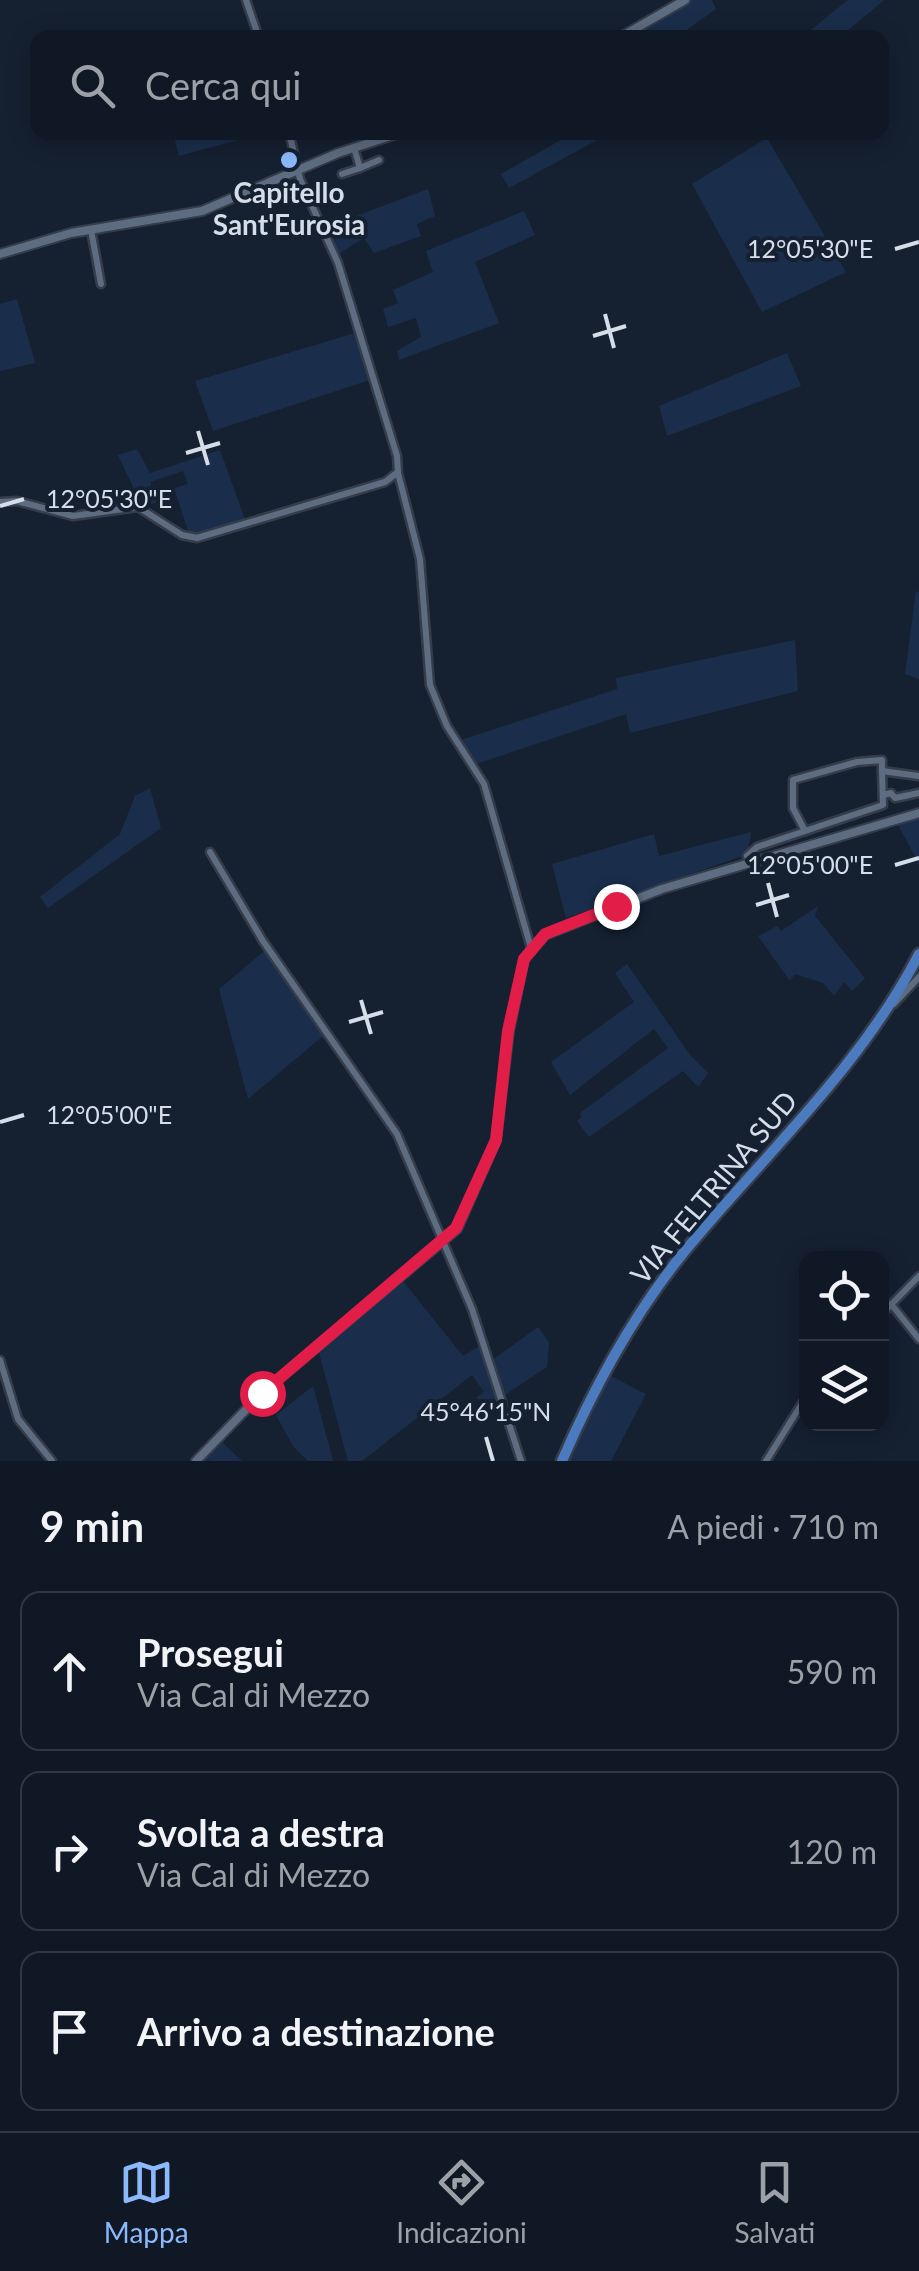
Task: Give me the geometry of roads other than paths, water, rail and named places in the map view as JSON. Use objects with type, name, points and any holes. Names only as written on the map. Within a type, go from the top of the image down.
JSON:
[{"type":"main road","name":"VIA FELTRINA SUD","points":[[562,1461],[614,1355],[662,1280],[886,1011],[919,954]]},
{"type":"street","points":[[246,0],[256,30]]},
{"type":"street","points":[[633,30],[684,0]]},
{"type":"street","points":[[292,140],[298,169],[338,263],[397,456],[420,559],[430,678],[447,726],[484,784],[531,948]]},
{"type":"street","points":[[0,254],[92,230],[202,211],[298,169],[378,140]]},
{"type":"street","points":[[354,148],[360,168]]},
{"type":"street","points":[[342,174],[380,160]]},
{"type":"street","points":[[92,230],[101,284]]},
{"type":"street","points":[[0,502],[17,501],[73,516],[138,508],[174,531],[197,538],[385,482],[398,472]]},
{"type":"street","points":[[805,831],[792,808],[793,780],[857,762],[882,760],[891,794]]},
{"type":"street","points":[[882,771],[919,776]]},
{"type":"street","points":[[891,794],[919,793]]},
{"type":"street","points":[[747,856],[757,847],[883,805],[891,794]]},
{"type":"street","points":[[196,1461],[262,1393],[456,1228],[496,1140],[508,1031],[524,959],[531,948],[562,926],[662,888],[919,812]]},
{"type":"street","points":[[210,852],[263,941],[378,1100],[408,1158],[472,1308],[521,1461]]},
{"type":"street","points":[[886,1011],[919,976]]},
{"type":"street","points":[[919,1276],[891,1304],[919,1339]]},
{"type":"street","points":[[0,1360],[18,1419],[52,1461]]},
{"type":"street","points":[[766,1461],[799,1408]]},
{"type":"place","name":"Capitello Sant'Eurosia","points":[[289,160]]}]
